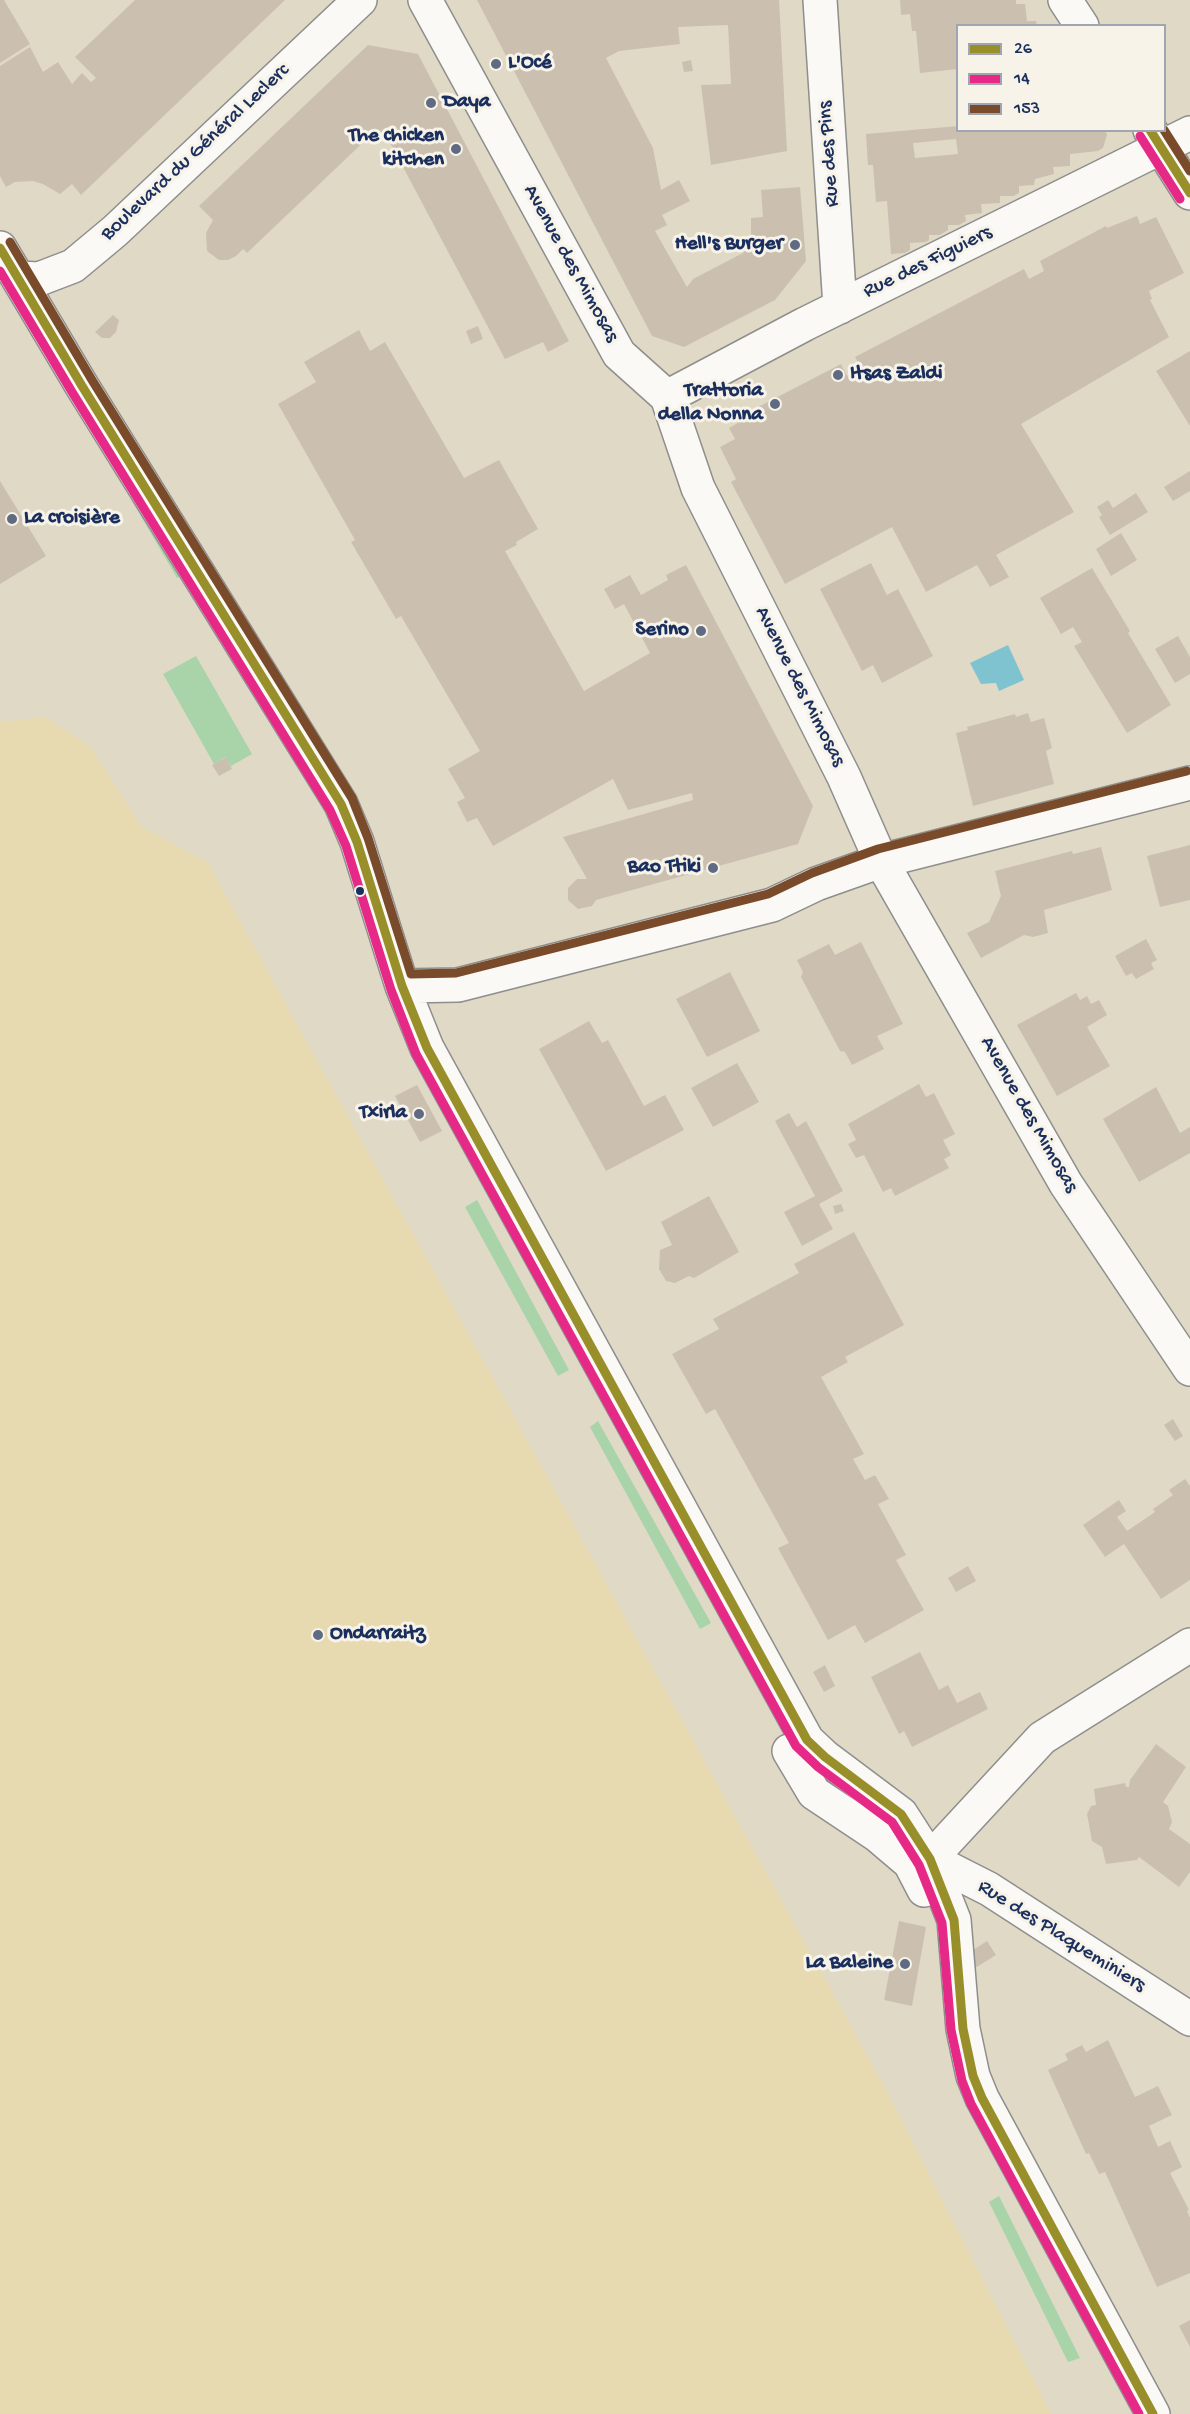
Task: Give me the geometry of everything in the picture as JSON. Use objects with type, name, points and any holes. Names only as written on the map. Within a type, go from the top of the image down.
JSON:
[{"type":"street","name":"Boulevard du Général Leclerc","points":[[19,278],[39,279],[73,266],[115,231],[360,0]]},
{"type":"street","name":"Avenue des Mimosas","points":[[425,0],[620,354],[667,397],[698,488],[844,777],[881,861],[1066,1184],[1190,1369]]},
{"type":"street","name":"Rue des Pins","points":[[820,0],[840,307]]},
{"type":"street","points":[[1065,0],[1081,24]]},
{"type":"street","name":"Rue des Figuiers","points":[[667,397],[1156,139],[1190,133]]},
{"type":"street","points":[[1156,139],[1190,193]]},
{"type":"street","points":[[0,248],[77,377],[341,804],[357,842],[402,986],[426,1048],[807,1740],[825,1757],[902,1814],[930,1859],[954,1920],[965,2081]]},
{"type":"street","points":[[402,986],[459,986],[772,905],[816,884],[881,861],[1190,783]]},
{"type":"street","points":[[930,1859],[1042,1738],[1190,1645]]},
{"type":"street","points":[[789,1751],[814,1793],[877,1835],[910,1863],[936,1912],[944,2044],[965,2081],[982,2098],[1153,2414]]},
{"type":"street","name":"Rue des Plaqueminiers","points":[[930,1859],[989,1889],[1190,2019]]},
{"type":"green space","points":[[140,497],[185,574],[177,578],[132,501]]},
{"type":"green space","points":[[196,656],[252,754],[231,766],[225,757],[214,764],[163,674]]},
{"type":"green space","points":[[477,1200],[569,1370],[558,1376],[465,1207]]},
{"type":"green space","points":[[598,1421],[711,1623],[700,1629],[590,1427]]},
{"type":"green space","points":[[999,2196],[1080,2358],[1068,2362],[989,2202]]},
{"type":"sand","name":"Ondarraitz","points":[[45,717],[91,747],[141,826],[208,863],[890,2097],[1051,2414],[0,2414],[0,722]]},
{"type":"water","points":[[1008,645],[1024,680],[999,691],[996,683],[981,684],[970,663]]},
{"type":"building","points":[[0,0],[4,0],[30,44],[0,63]]},
{"type":"building","points":[[135,0],[285,0],[81,195],[72,184],[60,194],[33,181],[15,182],[6,187],[0,176],[0,66],[30,47],[43,72],[58,62],[72,84],[82,73],[91,82],[96,78],[75,57]]},
{"type":"building","points":[[477,0],[779,0],[787,151],[711,165],[701,85],[731,84],[728,25],[678,27],[680,44],[619,51],[606,58],[653,148],[661,190],[679,180],[690,201],[662,215],[667,225],[655,231],[687,287],[693,279],[743,253],[751,242],[751,218],[763,217],[761,190],[800,187],[806,261],[775,300],[684,347],[652,336]]},
{"type":"building","points":[[900,0],[1016,0],[1016,4],[1025,4],[1027,21],[1036,21],[1037,24],[956,24],[956,69],[920,73],[916,31],[912,31],[910,14],[901,15]]},
{"type":"building","points":[[368,45],[418,54],[569,341],[548,352],[543,342],[505,359],[386,135],[373,133],[247,253],[243,249],[228,260],[219,260],[207,251],[206,233],[213,220],[199,206]]},
{"type":"building","points":[[691,60],[693,71],[684,72],[682,62]]},
{"type":"building","points":[[956,126],[956,132],[1106,132],[1107,135],[1103,148],[1098,151],[1070,154],[1070,166],[1053,167],[1054,174],[1035,179],[1034,185],[1019,186],[1019,193],[1014,196],[1000,196],[1000,203],[981,204],[982,213],[965,215],[966,221],[959,225],[948,225],[948,230],[940,235],[929,235],[929,240],[926,242],[910,243],[910,250],[905,253],[891,254],[887,201],[876,202],[873,165],[868,165],[866,134]],"holes":[[[956,139],[958,154],[915,158],[913,143]]]},
{"type":"building","points":[[1137,216],[1140,224],[1156,217],[1184,273],[1149,291],[1152,299],[1150,300],[1169,337],[1021,424],[1074,512],[996,555],[1009,577],[990,587],[977,565],[926,592],[892,527],[785,584],[731,482],[736,479],[720,447],[735,439],[729,428],[743,420],[741,416],[841,364],[847,376],[861,368],[855,357],[1024,269],[1029,279],[1044,271],[1040,261],[1106,226],[1107,228]]},
{"type":"building","points":[[113,315],[119,320],[116,332],[110,338],[102,338],[95,332]]},
{"type":"building","points":[[478,326],[483,339],[471,344],[466,331]]},
{"type":"building","points":[[359,330],[370,351],[385,342],[464,478],[499,460],[538,529],[505,551],[584,691],[650,653],[624,604],[615,609],[604,589],[630,575],[641,595],[668,580],[666,575],[686,565],[813,806],[798,844],[596,900],[592,906],[578,909],[568,900],[568,888],[577,879],[587,879],[563,837],[693,800],[692,793],[628,810],[613,779],[493,846],[477,818],[467,822],[457,802],[465,798],[448,769],[480,751],[401,616],[396,619],[351,542],[355,540],[278,404],[316,382],[304,362]]},
{"type":"building","points":[[1190,351],[1190,426],[1156,371]]},
{"type":"building","points":[[1190,471],[1190,491],[1173,501],[1164,487]]},
{"type":"building","name":"La croisière","points":[[0,481],[46,556],[0,584]]},
{"type":"building","points":[[1136,493],[1148,512],[1110,535],[1099,517],[1102,515],[1097,507],[1108,500],[1113,508]]},
{"type":"building","points":[[1121,533],[1137,560],[1111,576],[1096,549]]},
{"type":"building","points":[[871,563],[887,595],[898,589],[933,656],[882,683],[873,665],[862,671],[820,589]]},
{"type":"building","points":[[1092,568],[1171,705],[1127,733],[1074,646],[1082,642],[1073,627],[1061,634],[1040,598]]},
{"type":"building","points":[[1178,636],[1190,657],[1190,674],[1175,683],[1155,649]]},
{"type":"building","points":[[1028,713],[1031,722],[1044,718],[1052,748],[1046,751],[1054,784],[973,806],[956,733],[968,730],[967,727],[1015,714],[1016,717]]},
{"type":"building","points":[[226,757],[232,769],[219,776],[212,765]]},
{"type":"building","points":[[1190,845],[1190,900],[1160,907],[1147,856]]},
{"type":"building","points":[[1101,847],[1112,890],[1044,910],[1048,933],[1033,937],[1024,935],[981,958],[967,933],[989,922],[1001,896],[995,871],[1072,851],[1073,854]]},
{"type":"building","points":[[1146,939],[1157,960],[1151,963],[1154,969],[1136,979],[1132,973],[1126,976],[1115,956]]},
{"type":"building","points":[[861,942],[903,1024],[877,1036],[884,1049],[852,1065],[845,1052],[840,1051],[801,977],[803,972],[797,960],[829,944],[835,955]]},
{"type":"building","points":[[730,972],[760,1031],[707,1057],[676,999]]},
{"type":"building","points":[[1076,993],[1080,1000],[1087,996],[1091,1004],[1099,1000],[1107,1015],[1087,1027],[1110,1066],[1057,1096],[1017,1025]]},
{"type":"building","points":[[589,1021],[602,1043],[608,1040],[644,1106],[665,1095],[684,1130],[606,1171],[539,1049]]},
{"type":"building","points":[[737,1063],[759,1102],[713,1127],[691,1088]]},
{"type":"building","points":[[919,1084],[926,1097],[934,1093],[955,1134],[943,1140],[951,1155],[944,1159],[949,1168],[895,1196],[891,1188],[883,1192],[864,1155],[856,1158],[848,1144],[856,1140],[848,1124]]},
{"type":"building","name":"Txirla","points":[[417,1085],[442,1131],[420,1142],[395,1096]]},
{"type":"building","points":[[1156,1087],[1180,1133],[1190,1127],[1190,1153],[1139,1182],[1103,1119]]},
{"type":"building","points":[[789,1113],[797,1127],[806,1121],[843,1191],[819,1204],[833,1229],[802,1246],[784,1212],[815,1196],[775,1121]]},
{"type":"building","points":[[709,1196],[739,1252],[694,1278],[689,1276],[675,1283],[666,1281],[659,1269],[660,1250],[672,1245],[661,1222]]},
{"type":"building","points":[[841,1204],[844,1211],[835,1214],[833,1206]]},
{"type":"building","points":[[854,1232],[904,1325],[845,1357],[848,1362],[821,1377],[864,1454],[853,1459],[865,1480],[875,1475],[889,1499],[878,1504],[906,1555],[896,1560],[924,1610],[865,1643],[855,1625],[828,1640],[778,1548],[789,1543],[715,1409],[706,1414],[672,1354],[719,1329],[713,1319],[799,1273],[794,1264]]},
{"type":"building","points":[[1173,1419],[1183,1436],[1175,1441],[1164,1425]]},
{"type":"building","points":[[1185,1479],[1190,1486],[1190,1580],[1161,1599],[1124,1544],[1105,1557],[1083,1525],[1119,1500],[1126,1511],[1117,1517],[1127,1531],[1155,1512],[1153,1509],[1173,1495],[1169,1490]]},
{"type":"building","points":[[968,1566],[976,1581],[956,1592],[948,1578]]},
{"type":"building","points":[[920,1652],[939,1690],[948,1685],[957,1703],[980,1692],[988,1709],[912,1747],[904,1731],[899,1734],[871,1677]]},
{"type":"building","points":[[825,1665],[835,1686],[824,1692],[813,1672]]},
{"type":"building","points":[[1156,1744],[1186,1767],[1163,1802],[1168,1806],[1172,1822],[1169,1829],[1190,1844],[1190,1872],[1179,1887],[1139,1857],[1137,1860],[1106,1864],[1102,1847],[1092,1841],[1087,1814],[1091,1806],[1096,1805],[1094,1789],[1125,1783],[1126,1787],[1129,1787],[1130,1780]]},
{"type":"building","name":"La Baleine","points":[[899,1921],[926,1927],[912,2006],[884,2000]]},
{"type":"building","points":[[987,1941],[996,1955],[975,1968],[967,1954]]},
{"type":"building","points":[[1108,2040],[1135,2097],[1158,2086],[1172,2115],[1149,2126],[1158,2147],[1170,2141],[1182,2167],[1170,2173],[1189,2210],[1187,2211],[1190,2218],[1190,2273],[1157,2287],[1105,2172],[1099,2174],[1089,2153],[1086,2154],[1048,2070],[1068,2060],[1065,2054],[1082,2045],[1086,2052]]},
{"type":"building","points":[[1190,2320],[1190,2347],[1179,2326]]},
{"type":"transit line","name":"26","points":[[1151,132],[1190,193]]},
{"type":"transit line","name":"153","points":[[1165,132],[1190,171]]},
{"type":"transit line","name":"14","points":[[1140,136],[1180,199]]},
{"type":"transit line","name":"153","points":[[10,242],[92,380],[352,798],[368,838],[411,974],[456,973],[768,894],[812,873],[878,849],[1187,771]]},
{"type":"transit line","name":"26","points":[[0,248],[82,386],[341,804],[357,842],[402,986],[427,1048],[807,1740],[825,1757],[901,1814],[930,1859],[954,1920],[963,2029],[973,2076],[982,2098],[1153,2414]]},
{"type":"transit line","name":"14","points":[[0,271],[330,810],[346,846],[391,990],[416,1054],[796,1746],[818,1767],[892,1822],[919,1865],[942,1923],[951,2030],[962,2081],[971,2104],[1139,2414]]},
{"type":"place","name":"L'Océ","points":[[496,64]]},
{"type":"place","name":"Daya","points":[[431,103]]},
{"type":"place","name":"The chicken kitchen","points":[[456,149]]},
{"type":"place","name":"Hell's Burger","points":[[795,245]]},
{"type":"place","name":"Itsas Zaldi","points":[[838,375]]},
{"type":"place","name":"Trattoria della Nonna","points":[[775,404]]},
{"type":"place","name":"La croisière","points":[[12,519]]},
{"type":"place","name":"Serino","points":[[701,631]]},
{"type":"place","name":"Bao Ttiki","points":[[713,868]]},
{"type":"place","name":"Txirla","points":[[419,1114]]},
{"type":"place","name":"Ondarraitz","points":[[318,1635]]},
{"type":"place","name":"La Baleine","points":[[905,1964]]}]
